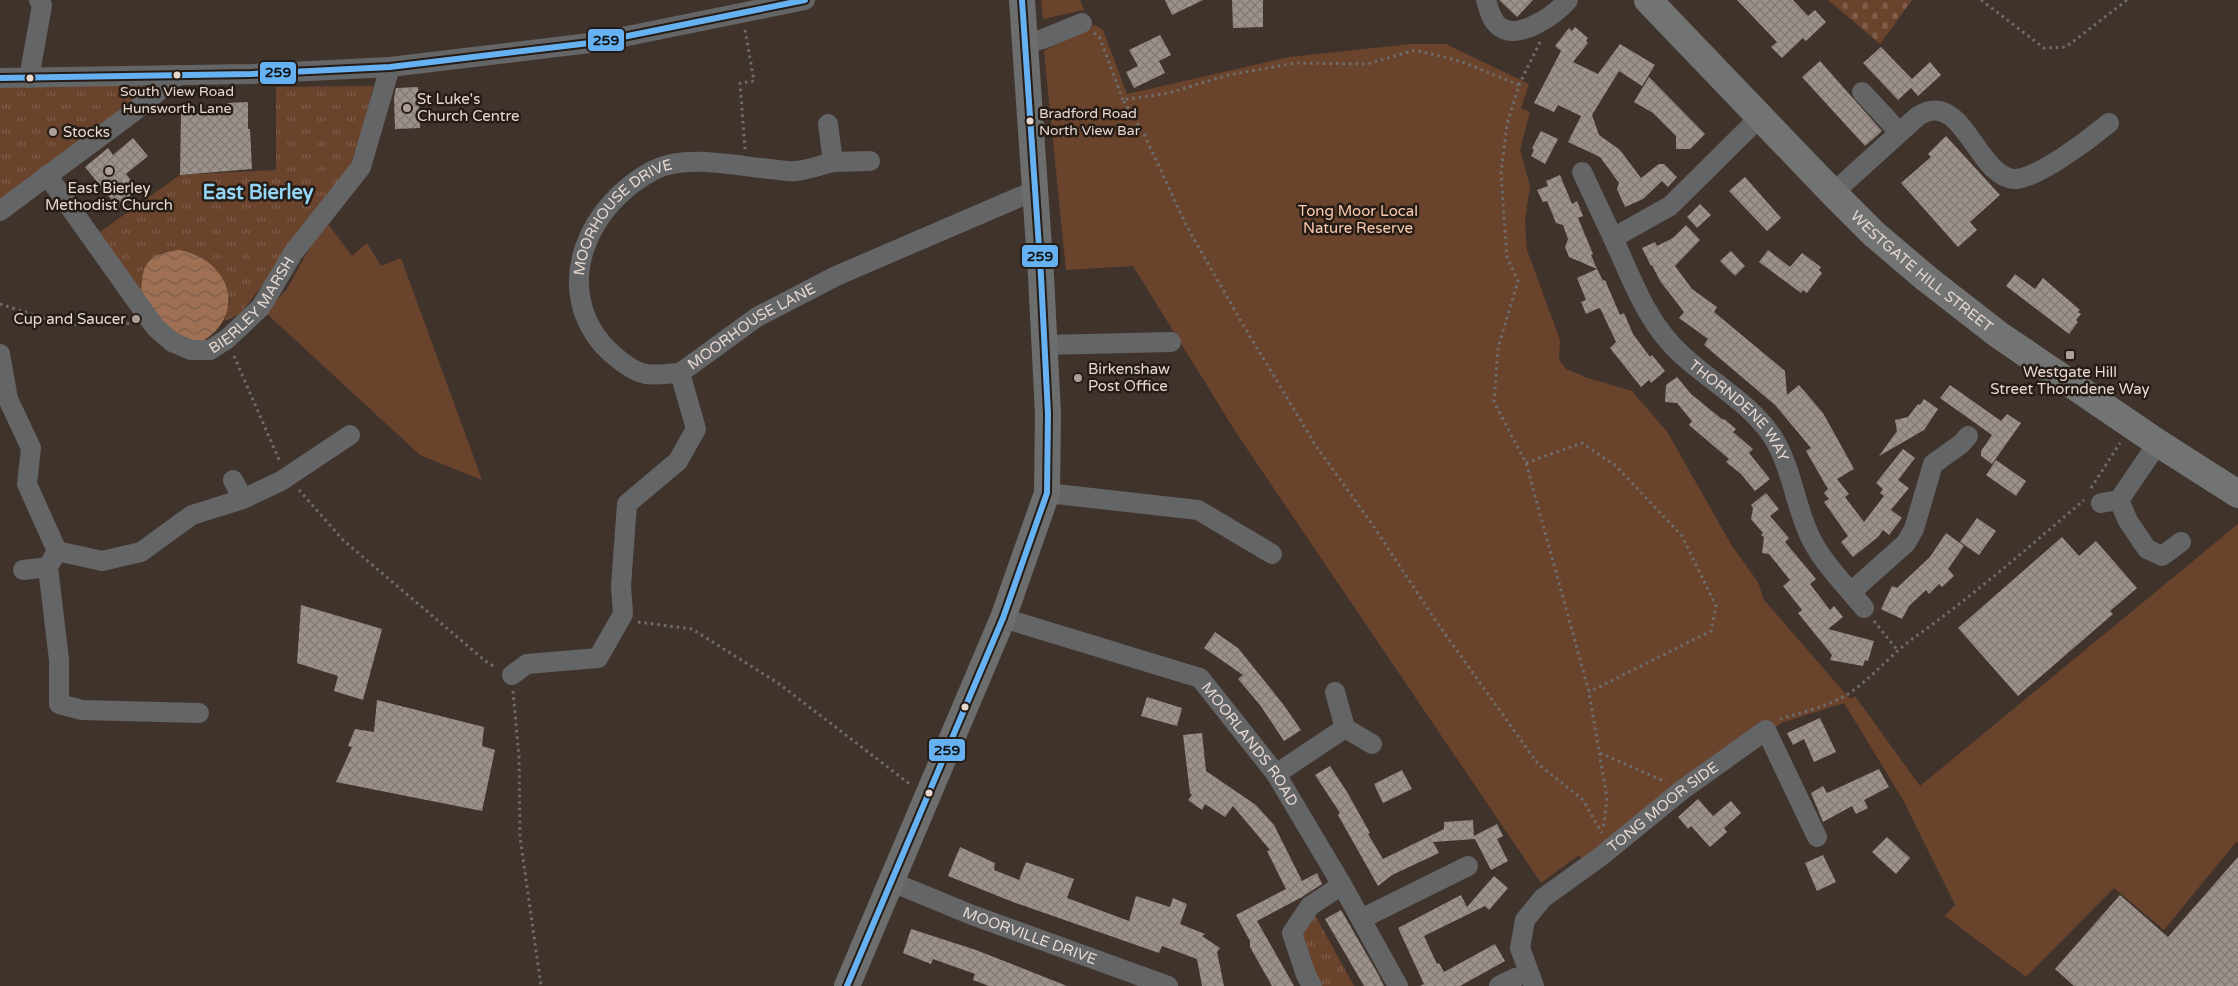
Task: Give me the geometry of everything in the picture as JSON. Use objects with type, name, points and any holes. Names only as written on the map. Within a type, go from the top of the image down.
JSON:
[{"type":"highway","name":"WESTGATE HILL STREET","points":[[1648,0],[1759,118],[1833,193],[1874,234],[1927,280],[1999,335],[2158,443],[2238,494]]},
{"type":"main road","points":[[847,986],[1003,618],[1047,493],[1048,414],[1036,190],[1022,0]]},
{"type":"street","points":[[29,78],[42,5],[39,0]]},
{"type":"street","points":[[0,78],[251,74],[390,67],[598,42],[805,0]]},
{"type":"street","points":[[1486,0],[1491,16],[1500,27],[1510,32],[1528,28],[1551,16],[1568,0]]},
{"type":"street","points":[[1025,43],[1043,39],[1082,23]]},
{"type":"street","name":"BIERLEY MARSH","points":[[47,175],[155,327],[172,342],[191,350],[210,350],[227,339],[261,307],[293,253],[361,166],[390,67]]},
{"type":"street","points":[[0,211],[132,113],[178,75]]},
{"type":"street","points":[[1862,92],[1899,132]]},
{"type":"street","points":[[1833,193],[1923,112],[1936,110],[1954,118],[1996,170],[2006,177],[2018,179],[2067,155],[2109,123]]},
{"type":"street","points":[[1613,238],[1670,206],[1759,118]]},
{"type":"street","points":[[828,124],[833,162]]},
{"type":"street","name":"MOORHOUSE DRIVE","points":[[680,373],[645,374],[613,357],[594,334],[581,309],[578,278],[585,244],[605,209],[628,187],[656,169],[686,161],[795,171],[833,162],[870,161]]},
{"type":"street","name":"THORNDENE WAY","points":[[1582,172],[1649,315],[1669,342],[1750,412],[1772,436],[1786,463],[1802,518],[1816,550],[1864,608]]},
{"type":"street","name":"MOORHOUSE LANE","points":[[512,675],[526,664],[598,658],[620,620],[623,614],[621,586],[627,504],[678,461],[696,429],[680,373],[757,317],[836,276],[1036,190]]},
{"type":"street","points":[[1044,345],[1172,342]]},
{"type":"street","points":[[0,354],[8,399],[30,448],[27,484],[53,559],[59,660],[59,704],[82,710],[198,713]]},
{"type":"street","points":[[22,570],[53,559],[102,561],[141,552],[192,515],[243,499],[287,477],[350,435]]},
{"type":"street","points":[[1851,592],[1906,543],[1914,529],[1933,464],[1961,444],[1968,436]]},
{"type":"street","points":[[2158,443],[2099,498],[2128,521],[2148,549],[2162,556],[2181,542]]},
{"type":"street","points":[[233,480],[243,499]]},
{"type":"street","points":[[1047,493],[1198,510],[1272,554]]},
{"type":"street","name":"MOORLANDS ROAD","points":[[1003,618],[1200,678],[1276,774],[1342,884],[1398,986]]},
{"type":"street","points":[[1334,692],[1345,728],[1372,744]]},
{"type":"street","points":[[1276,774],[1345,728]]},
{"type":"street","points":[[1766,730],[1817,837]]},
{"type":"street","name":"TONG MOOR SIDE","points":[[1534,986],[1520,948],[1525,920],[1543,898],[1600,857],[1682,790],[1766,730]]},
{"type":"street","points":[[1361,919],[1468,866]]},
{"type":"street","name":"MOORVILLE DRIVE","points":[[892,882],[972,915],[1168,986]]},
{"type":"street","points":[[1312,986],[1306,975],[1292,933],[1310,906],[1342,884]]},
{"type":"path","points":[[1981,0],[2044,48],[2066,47],[2128,0]]},
{"type":"path","points":[[742,13],[754,81],[740,83],[747,167]]},
{"type":"path","points":[[1082,23],[1099,36],[1123,100],[1145,136],[1186,225],[1316,446],[1372,524],[1438,624],[1538,764],[1583,800],[1603,834]]},
{"type":"path","points":[[1542,36],[1519,85],[1507,124],[1501,174],[1507,257],[1518,281],[1498,348],[1494,402],[1526,463],[1589,692],[1607,799],[1600,857]]},
{"type":"path","points":[[1123,100],[1169,93],[1228,75],[1296,64],[1367,64],[1415,50],[1460,61],[1519,85]]},
{"type":"path","points":[[0,304],[65,324],[116,322],[155,327]]},
{"type":"path","points":[[227,339],[287,477],[343,540],[489,664],[512,675],[519,757],[520,837],[541,986]]},
{"type":"path","points":[[1766,730],[1773,721],[1822,706],[1848,694],[1898,651],[2099,498],[2131,425]]},
{"type":"path","points":[[1526,463],[1582,443],[1616,466],[1682,536],[1716,606],[1711,631],[1589,692]]},
{"type":"path","points":[[1864,608],[1898,651]]},
{"type":"path","points":[[620,620],[692,629],[778,683],[927,798]]},
{"type":"path","points":[[1600,753],[1682,790]]},
{"type":"green space","points":[[1041,0],[1080,0],[1084,10],[1043,19]]},
{"type":"green space","points":[[1828,0],[1912,0],[1880,44]]},
{"type":"green space","name":"Tong Moor Local Nature Reserve","points":[[1095,25],[1103,30],[1127,94],[1289,57],[1411,44],[1446,44],[1529,84],[1521,108],[1530,112],[1520,150],[1530,186],[1525,221],[1527,250],[1560,340],[1559,360],[1566,369],[1588,378],[1632,391],[1668,433],[1732,546],[1758,582],[1764,600],[1850,699],[1855,696],[1920,786],[2238,524],[2238,843],[2236,842],[2164,930],[2114,888],[2026,977],[1945,916],[1955,905],[1902,798],[1844,703],[1781,723],[1590,872],[1579,855],[1541,883],[1237,434],[1133,266],[1066,270],[1044,51]]},
{"type":"green space","points":[[155,86],[0,201],[0,87]]},
{"type":"green space","points":[[373,86],[356,164],[240,314],[224,321],[230,300],[205,261],[188,253],[161,253],[141,297],[97,234],[180,175],[276,170],[276,87]]},
{"type":"green space","points":[[325,220],[352,256],[367,243],[381,266],[401,258],[482,480],[420,455],[265,312],[287,289]]},
{"type":"green space","points":[[1310,906],[1354,986],[1312,986],[1292,933]]},
{"type":"water","points":[[179,250],[197,256],[211,265],[222,277],[227,291],[228,305],[224,320],[213,333],[197,344],[171,332],[141,297],[144,269],[152,258]]},
{"type":"building","points":[[1165,0],[1203,0],[1172,15]]},
{"type":"building","points":[[1232,0],[1263,0],[1263,27],[1233,28]]},
{"type":"building","points":[[1499,0],[1533,0],[1517,17]]},
{"type":"building","points":[[1737,0],[1793,0],[1808,16],[1815,10],[1826,22],[1806,41],[1803,38],[1782,58],[1771,47],[1777,42]]},
{"type":"building","points":[[1575,27],[1588,38],[1586,41],[1588,43],[1573,62],[1598,74],[1620,44],[1655,65],[1642,86],[1619,71],[1592,115],[1599,135],[1620,150],[1641,178],[1659,164],[1664,164],[1677,177],[1668,187],[1662,181],[1643,199],[1625,207],[1617,189],[1619,183],[1600,157],[1568,142],[1581,116],[1558,105],[1554,112],[1534,103],[1561,51],[1555,46],[1569,28],[1572,31]]},
{"type":"building","points":[[1160,35],[1171,55],[1159,61],[1165,73],[1134,88],[1126,72],[1138,66],[1129,50]]},
{"type":"building","points":[[1881,47],[1912,79],[1930,62],[1941,75],[1918,96],[1911,88],[1898,100],[1863,63]]},
{"type":"building","points":[[1820,61],[1882,131],[1865,146],[1802,77]]},
{"type":"building","points":[[1649,77],[1705,134],[1690,149],[1676,149],[1676,136],[1653,113],[1634,102]]},
{"type":"building","name":"St Luke's Church Centre","points":[[418,87],[420,128],[395,129],[394,97],[396,88]]},
{"type":"building","points":[[248,102],[248,129],[250,129],[252,169],[180,175],[181,114],[227,113],[227,103]]},
{"type":"building","points":[[1541,131],[1558,139],[1545,164],[1531,156],[1534,150],[1532,148]]},
{"type":"building","points":[[1946,136],[2000,195],[1970,222],[1977,230],[1958,247],[1901,183],[1931,157],[1928,154]]},
{"type":"building","name":"East Bierley Methodist Church","points":[[133,138],[148,156],[126,174],[138,189],[117,206],[85,167],[108,148],[113,155]]},
{"type":"building","points":[[1560,175],[1572,204],[1577,201],[1583,216],[1578,218],[1597,269],[1569,257],[1565,247],[1568,239],[1563,225],[1556,223],[1547,201],[1543,202],[1537,190],[1548,186],[1546,181]]},
{"type":"building","points":[[1745,177],[1781,218],[1767,231],[1729,191]]},
{"type":"building","points":[[1700,204],[1711,215],[1697,228],[1687,217]]},
{"type":"building","points":[[1686,225],[1700,240],[1675,266],[1692,289],[1717,307],[1714,312],[1785,371],[1787,395],[1799,385],[1823,413],[1854,469],[1837,479],[1849,494],[1845,497],[1864,522],[1884,496],[1880,493],[1883,489],[1876,483],[1903,449],[1915,458],[1898,480],[1909,488],[1891,510],[1902,518],[1889,535],[1883,530],[1878,537],[1853,557],[1841,542],[1848,536],[1824,502],[1829,499],[1824,493],[1828,489],[1806,451],[1811,448],[1775,405],[1704,345],[1708,339],[1679,318],[1684,312],[1651,266],[1642,248],[1655,242],[1657,246],[1673,238]]},
{"type":"building","points":[[1768,250],[1790,267],[1802,253],[1821,267],[1819,270],[1822,273],[1807,293],[1803,290],[1801,293],[1759,262]]},
{"type":"building","points":[[1731,251],[1745,266],[1735,276],[1720,261]]},
{"type":"building","points":[[1597,269],[1603,281],[1605,280],[1620,315],[1624,313],[1633,334],[1650,357],[1652,355],[1665,371],[1651,383],[1649,380],[1641,387],[1610,348],[1616,342],[1601,310],[1599,308],[1586,314],[1581,302],[1586,300],[1577,278]]},
{"type":"building","points":[[2015,274],[2035,289],[2043,278],[2080,310],[2078,312],[2081,314],[2076,320],[2078,322],[2069,334],[2006,286]]},
{"type":"building","points":[[1677,377],[1691,394],[1736,429],[1733,432],[1753,449],[1749,453],[1770,479],[1755,491],[1741,474],[1726,462],[1729,459],[1689,425],[1692,421],[1677,403],[1665,402],[1666,385]]},
{"type":"building","points":[[1950,385],[2001,421],[2007,414],[2021,423],[1992,464],[1981,456],[1981,451],[1992,435],[1940,398]]},
{"type":"building","points":[[1924,399],[1938,409],[1924,430],[1879,456],[1897,431],[1895,420],[1908,417]]},
{"type":"building","points":[[1996,460],[2026,481],[2016,496],[1986,475]]},
{"type":"building","points":[[1766,493],[1779,509],[1770,516],[1789,538],[1785,542],[1816,579],[1810,584],[1830,610],[1834,606],[1843,617],[1828,629],[1874,641],[1868,661],[1865,660],[1863,666],[1830,660],[1832,655],[1798,613],[1802,610],[1783,586],[1790,580],[1769,554],[1762,553],[1764,537],[1761,535],[1763,533],[1751,519],[1753,508],[1751,505]]},
{"type":"building","points":[[1977,518],[1996,531],[1979,555],[1960,542]]},
{"type":"building","points":[[1946,533],[1964,546],[1948,569],[1954,576],[1942,587],[1939,584],[1929,594],[1926,590],[1909,606],[1902,619],[1881,609],[1892,586],[1897,588],[1930,557]]},
{"type":"building","points":[[2062,537],[2079,556],[2096,541],[2137,588],[2110,611],[2113,614],[2018,696],[1958,628]]},
{"type":"building","points":[[301,605],[382,629],[363,700],[334,691],[338,676],[297,663]]},
{"type":"building","points":[[1215,632],[1238,648],[1283,704],[1301,730],[1284,741],[1260,705],[1238,679],[1243,675],[1204,648]]},
{"type":"building","points":[[1147,697],[1182,708],[1177,726],[1141,716]]},
{"type":"building","points":[[377,700],[484,727],[482,746],[495,750],[482,811],[336,782],[352,747],[348,746],[355,729],[374,732]]},
{"type":"building","points":[[1820,718],[1836,752],[1814,762],[1804,739],[1793,745],[1787,733]]},
{"type":"building","points":[[1202,733],[1206,771],[1256,805],[1274,825],[1302,881],[1317,873],[1322,884],[1257,921],[1294,986],[1272,986],[1250,947],[1250,941],[1236,915],[1286,889],[1267,851],[1270,850],[1233,806],[1225,817],[1205,804],[1202,810],[1188,800],[1192,795],[1190,793],[1183,735]]},
{"type":"building","points":[[1330,766],[1347,792],[1383,859],[1444,829],[1444,822],[1473,820],[1474,836],[1497,824],[1503,836],[1497,839],[1508,861],[1491,870],[1475,839],[1433,842],[1439,853],[1392,875],[1378,886],[1338,815],[1340,813],[1315,775]]},
{"type":"building","points":[[1879,769],[1889,787],[1864,800],[1868,808],[1856,814],[1852,806],[1823,822],[1811,793],[1823,786],[1827,793]]},
{"type":"building","points":[[1402,770],[1412,789],[1383,803],[1374,784]]},
{"type":"building","points":[[1698,799],[1713,816],[1731,801],[1741,813],[1724,828],[1727,832],[1710,847],[1691,826],[1688,829],[1678,817]]},
{"type":"building","points":[[1887,837],[1910,858],[1896,874],[1872,852]]},
{"type":"building","points":[[960,847],[995,863],[994,870],[1019,880],[1026,862],[1074,879],[1067,898],[1129,921],[1136,896],[1170,907],[1173,898],[1187,904],[1180,924],[1205,934],[1202,936],[1220,948],[1217,952],[1224,986],[1202,986],[1197,959],[1162,946],[1159,953],[1013,902],[948,876]]},
{"type":"building","points":[[1823,855],[1836,882],[1817,891],[1805,863]]},
{"type":"building","points":[[2238,857],[2238,986],[2074,986],[2055,969],[2120,895],[2168,937]]},
{"type":"building","points":[[1494,876],[1508,888],[1489,910],[1485,906],[1424,936],[1437,964],[1439,963],[1444,972],[1495,944],[1505,961],[1460,986],[1420,986],[1424,984],[1398,928],[1461,895],[1467,907]]},
{"type":"building","points":[[1341,910],[1384,986],[1364,986],[1325,919]]},
{"type":"building","points":[[911,929],[976,950],[1067,986],[989,986],[973,980],[975,974],[933,959],[931,964],[903,953]]},
{"type":"transit line","name":"259","points":[[0,78],[251,74],[390,67],[598,42],[805,0]]},
{"type":"transit line","name":"259","points":[[847,986],[1003,618],[1047,493],[1048,414],[1041,276],[1022,0]]},
{"type":"place","name":"South View Road Hunsworth Lane","points":[[177,75]]},
{"type":"place","name":"St Luke's Church Centre","points":[[407,108]]},
{"type":"place","name":"Bradford Road North View Bar","points":[[1030,121]]},
{"type":"place","name":"Stocks","points":[[53,132]]},
{"type":"place","name":"East Bierley Methodist Church","points":[[109,171]]},
{"type":"place","name":"Cup and Saucer","points":[[136,319]]},
{"type":"place","name":"Westgate Hill Street Thorndene Way","points":[[2070,355]]},
{"type":"place","name":"Birkenshaw Post Office","points":[[1078,378]]},
{"type":"district","name":"East Bierley","points":[[258,193]]}]
